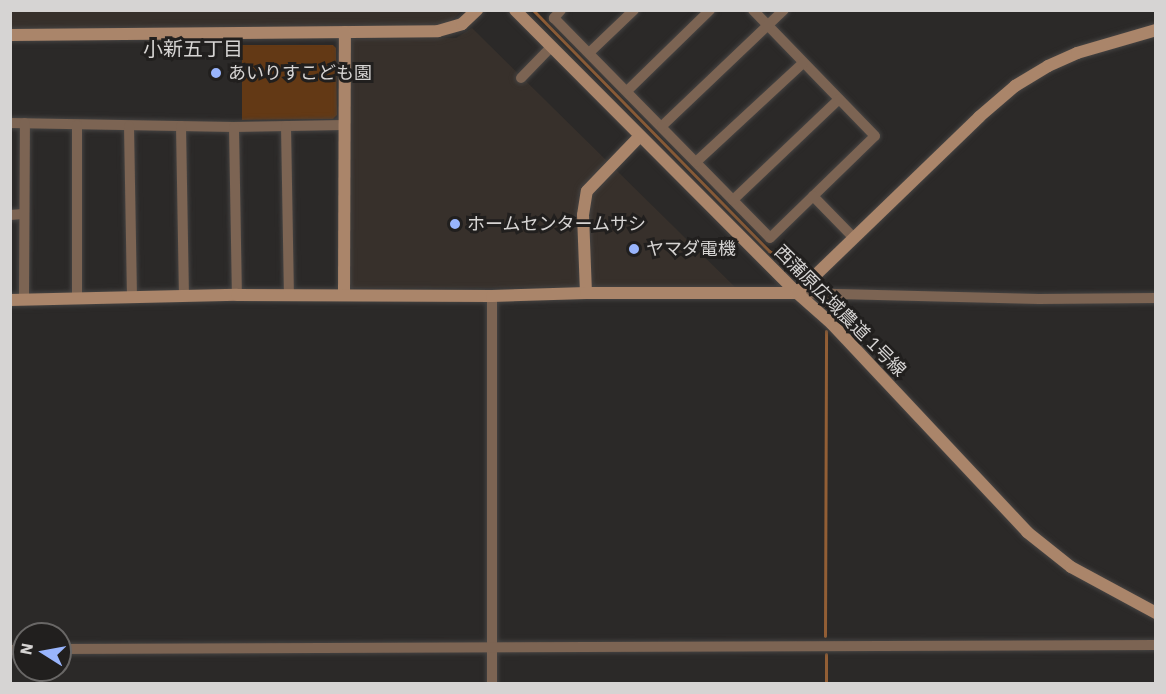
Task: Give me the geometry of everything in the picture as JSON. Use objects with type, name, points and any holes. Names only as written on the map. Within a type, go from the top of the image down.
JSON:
[{"type":"street","points":[[10,34],[438,32],[462,24],[477,10]]},
{"type":"street","name":"西蒲原広域農道 1号線","points":[[515,10],[797,293],[832,324],[1027,532],[1071,567],[1155,613]]},
{"type":"street","points":[[561,10],[554,18],[770,238],[875,136],[753,10]]},
{"type":"street","points":[[589,53],[634,10]]},
{"type":"street","points":[[627,91],[710,10]]},
{"type":"street","points":[[662,126],[784,10]]},
{"type":"street","points":[[797,293],[979,117],[1015,86],[1070,56],[1155,30]]},
{"type":"street","points":[[344,295],[345,32]]},
{"type":"street","points":[[521,78],[552,47]]},
{"type":"street","points":[[696,162],[803,63]]},
{"type":"street","points":[[733,200],[839,99]]},
{"type":"street","points":[[10,123],[234,127],[343,126]]},
{"type":"street","points":[[24,300],[25,123]]},
{"type":"street","points":[[77,125],[77,299]]},
{"type":"street","points":[[129,126],[132,298]]},
{"type":"street","points":[[181,126],[184,296]]},
{"type":"street","points":[[286,126],[289,295]]},
{"type":"street","points":[[234,127],[237,295]]},
{"type":"street","points":[[586,293],[583,215],[587,191],[640,136]]},
{"type":"street","points":[[813,196],[854,238]]},
{"type":"street","points":[[10,215],[23,214]]},
{"type":"street","points":[[10,300],[237,295],[492,296],[586,293],[797,293],[1028,299],[1155,298]]},
{"type":"street","points":[[492,296],[492,684]]},
{"type":"street","points":[[72,649],[1155,645]]},
{"type":"shaded area","points":[[10,11],[462,11],[449,22],[428,27],[11,30]]},
{"type":"shaded area","points":[[472,28],[735,287],[350,288],[350,39],[456,38]]},
{"type":"shaded area","points":[[242,45],[333,45],[336,48],[337,115],[333,119],[242,120]]},
{"type":"waterway","points":[[533,10],[769,251],[795,267]]},
{"type":"waterway","points":[[818,286],[823,290]]},
{"type":"waterway","points":[[824,300],[825,306]]},
{"type":"waterway","points":[[825,636],[826,331]]},
{"type":"waterway","points":[[826,654],[826,684]]},
{"type":"place","name":"あいりすこども園","points":[[216,73]]},
{"type":"place","name":"ホームセンタームサシ","points":[[455,224]]},
{"type":"place","name":"ヤマダ電機","points":[[634,249]]},
{"type":"district","name":"小新五丁目","points":[[193,48]]}]
